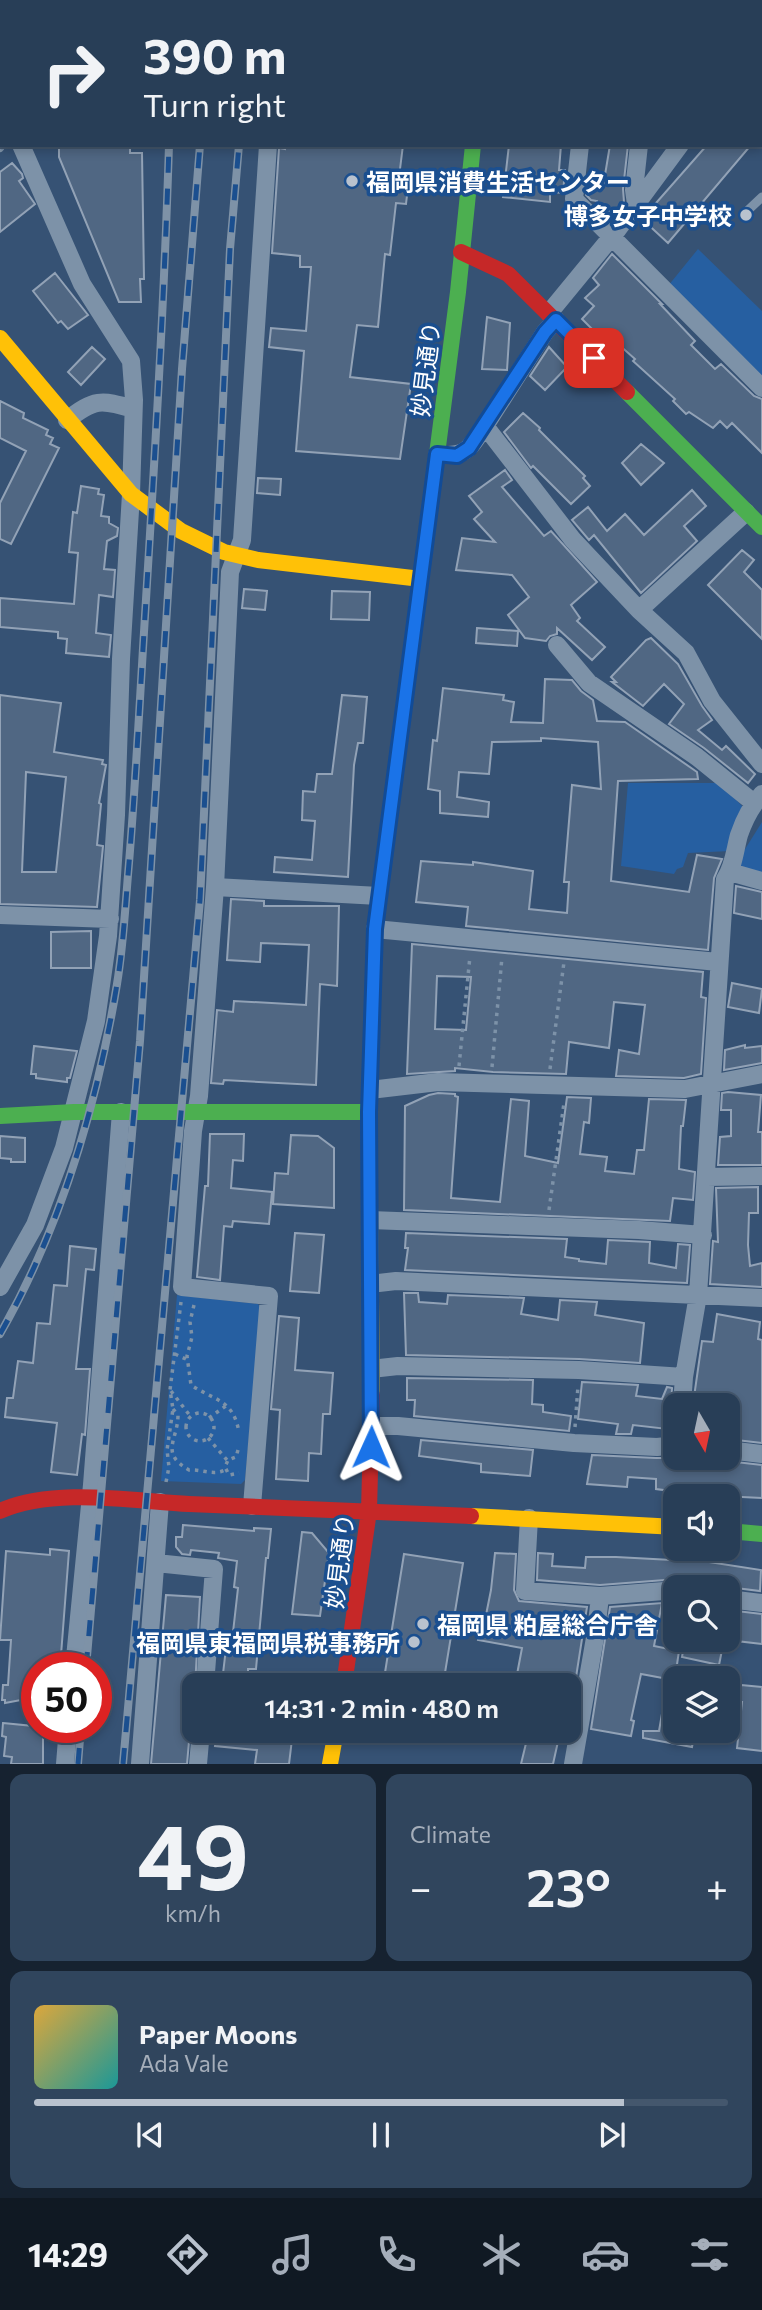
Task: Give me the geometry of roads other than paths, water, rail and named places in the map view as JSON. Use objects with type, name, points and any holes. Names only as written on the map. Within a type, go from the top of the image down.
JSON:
[{"type":"main road","name":"妙見通り","points":[[346,1673],[369,1511],[372,1426],[369,1112],[375,929],[437,454],[473,147]]},
{"type":"main road","points":[[461,252],[508,274],[762,527]]},
{"type":"main road","points":[[0,338],[131,494],[181,531],[236,556],[258,561],[421,579]]},
{"type":"main road","points":[[0,1116],[74,1112],[369,1112]]},
{"type":"main road","points":[[0,1511],[18,1503],[162,1495],[252,1507],[663,1526]]},
{"type":"main road","points":[[740,1532],[762,1534]]},
{"type":"main road","points":[[330,1764],[334,1743]]},
{"type":"street","points":[[0,1287],[35,1225],[64,1148],[96,1021],[110,919],[133,409],[131,361],[82,284],[22,147]]},
{"type":"street","points":[[252,1507],[269,1296],[182,1287],[215,887],[230,572],[242,540],[264,171],[268,147]]},
{"type":"street","points":[[580,147],[574,199],[762,388]]},
{"type":"street","points":[[636,204],[634,190],[639,147]]},
{"type":"street","points":[[437,454],[457,456],[469,448],[545,332],[552,316],[679,147]]},
{"type":"street","points":[[66,419],[95,401],[112,402],[133,409]]},
{"type":"street","points":[[485,426],[573,540],[639,610],[686,653],[712,701],[762,764]]},
{"type":"street","points":[[639,610],[746,512]]},
{"type":"street","points":[[557,645],[589,683],[758,798],[740,832],[730,872],[725,879],[710,1084],[703,1235],[698,1295],[683,1393]]},
{"type":"street","points":[[730,872],[762,881]]},
{"type":"street","points":[[215,887],[379,895]]},
{"type":"street","points":[[0,915],[110,919]]},
{"type":"street","points":[[375,929],[718,962]]},
{"type":"street","points":[[370,1090],[438,1082],[685,1090],[762,1074]]},
{"type":"street","points":[[75,1652],[121,1112]]},
{"type":"street","points":[[707,1177],[762,1176]]},
{"type":"street","points":[[370,1220],[703,1235]]},
{"type":"street","points":[[370,1284],[396,1281],[762,1298]]},
{"type":"street","points":[[371,1369],[398,1366],[579,1370],[684,1377]]},
{"type":"street","points":[[372,1426],[398,1426],[574,1443],[663,1446]]},
{"type":"street","points":[[740,1451],[762,1454]]},
{"type":"street","points":[[140,1764],[162,1495]]},
{"type":"street","points":[[529,1518],[525,1591],[600,1596],[663,1591]]},
{"type":"street","points":[[156,1563],[214,1569],[206,1673]]},
{"type":"street","points":[[573,1764],[600,1596]]},
{"type":"street","points":[[740,1600],[762,1603]]},
{"type":"street","points":[[65,1764],[67,1743]]},
{"type":"street","points":[[198,1764],[200,1743]]},
{"type":"lane","points":[[745,214],[762,197]]},
{"type":"railway","points":[[0,1334],[41,1251],[74,1164],[99,1075],[119,970],[137,754],[169,147]]},
{"type":"railway","points":[[87,1652],[140,1041],[182,369],[200,147]]},
{"type":"railway","points":[[123,1764],[200,900],[230,249],[239,147]]},
{"type":"railway","points":[[78,1764],[80,1743]]},
{"type":"place","name":"福岡県消費生活センター","points":[[352,181]]},
{"type":"place","name":"博多女子中学校","points":[[746,215]]},
{"type":"place","name":"福岡県 粕屋総合庁舎","points":[[423,1624]]},
{"type":"place","name":"福岡県東福岡県税事務所","points":[[414,1642]]}]
